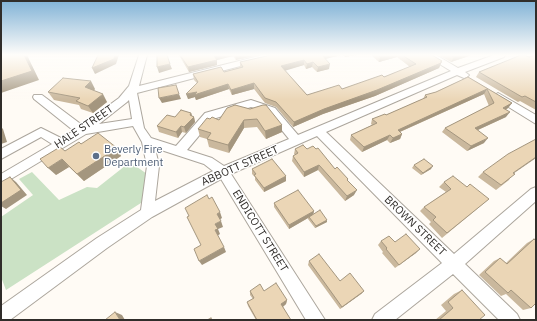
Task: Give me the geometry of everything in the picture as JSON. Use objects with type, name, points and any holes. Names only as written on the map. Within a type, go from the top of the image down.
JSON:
[{"type":"street","name":"HALE STREET","points":[[1,180],[82,131],[115,107],[132,91],[139,70]]},
{"type":"street","points":[[146,213],[153,166],[151,152],[147,141],[142,135],[137,122],[132,91],[214,70]]},
{"type":"street","points":[[458,71],[471,80]]},
{"type":"street","name":"ABBOTT STREET","points":[[1,316],[146,213],[184,192],[223,172],[458,71]]},
{"type":"street","points":[[491,92],[536,120]]},
{"type":"street","points":[[38,97],[82,131],[137,122]]},
{"type":"street","points":[[179,151],[209,116],[251,102],[271,110],[297,141]]},
{"type":"street","points":[[1,154],[41,132],[61,144]]},
{"type":"street","name":"BROWN STREET","points":[[319,132],[511,320]]},
{"type":"street","name":"ENDICOTT STREET","points":[[147,141],[208,161],[223,172],[316,320]]},
{"type":"street","points":[[381,320],[454,264],[536,193]]},
{"type":"green space","points":[[130,162],[147,174],[144,201],[6,290],[1,277],[1,217],[33,195],[19,179],[32,172],[59,200],[87,187],[97,188]]},
{"type":"building","points":[[1,70],[32,71],[1,81]]},
{"type":"building","points":[[209,70],[223,70],[224,72],[232,70],[285,70],[307,95],[339,85],[342,89],[382,75],[384,77],[401,70],[424,70],[294,122],[276,102],[265,98],[254,83],[231,90],[228,84],[194,95],[197,92],[186,94],[198,82],[193,74]]},
{"type":"building","points":[[484,70],[536,70],[536,102],[525,96],[522,97],[479,72]]},
{"type":"building","points":[[468,77],[512,103],[503,108],[510,112],[475,128],[488,138],[471,146],[445,128],[494,103],[487,89],[398,130],[402,134],[393,138],[390,135],[364,147],[351,135],[377,123],[372,119],[385,114],[386,115],[427,97],[425,95],[436,92]]},
{"type":"building","points":[[63,78],[91,81],[85,87],[103,94],[88,106],[76,101],[80,98],[48,92]]},
{"type":"building","points":[[176,85],[179,94],[159,98],[158,88]]},
{"type":"building","points":[[235,105],[250,109],[266,105],[282,125],[265,131],[257,119],[244,120],[228,145],[207,139],[211,133],[198,129],[207,118],[210,119],[212,117],[219,120],[227,108]]},
{"type":"building","points":[[181,110],[191,113],[190,115],[194,117],[184,127],[181,126],[176,132],[157,126],[167,115],[175,117]]},
{"type":"building","points":[[98,133],[117,148],[77,174],[62,159],[48,168],[40,159],[60,147],[65,151],[79,142],[81,144]]},
{"type":"building","points":[[536,139],[536,157],[513,173],[515,174],[501,185],[483,172],[508,154]]},
{"type":"building","points":[[303,145],[307,149],[313,146],[316,149],[318,148],[335,169],[337,167],[357,190],[347,196],[319,165],[304,172],[293,156],[298,153],[295,149]]},
{"type":"building","points":[[272,159],[286,176],[264,188],[254,175],[256,174],[252,169]]},
{"type":"building","points":[[424,159],[433,166],[423,173],[414,165]]},
{"type":"building","points":[[453,176],[467,187],[470,184],[489,199],[447,233],[433,220],[436,217],[424,207],[451,189],[444,182]]},
{"type":"building","points":[[10,177],[21,190],[1,203],[1,182]]},
{"type":"building","points":[[298,190],[314,211],[289,225],[274,203]]},
{"type":"building","points":[[207,195],[209,199],[212,197],[220,212],[217,214],[221,221],[215,224],[218,229],[215,230],[224,247],[199,261],[194,249],[201,245],[187,217],[189,216],[185,208]]},
{"type":"building","points":[[320,210],[327,220],[316,226],[309,217]]},
{"type":"building","points":[[406,234],[420,249],[399,265],[381,241],[389,236],[395,242]]},
{"type":"building","points":[[534,239],[536,241],[536,303],[531,308],[511,290],[508,293],[485,272],[500,258],[507,264]]},
{"type":"building","points":[[319,254],[340,281],[350,273],[364,291],[342,307],[309,261]]},
{"type":"building","points":[[276,283],[287,300],[281,304],[291,320],[257,320],[247,302],[254,298],[250,291],[260,284],[264,291]]},
{"type":"building","points":[[462,290],[485,315],[479,320],[439,320],[453,308],[448,302]]},
{"type":"building","points":[[115,312],[120,320],[105,320]]},
{"type":"place","name":"Beverly Fire Department","points":[[96,156]]}]
